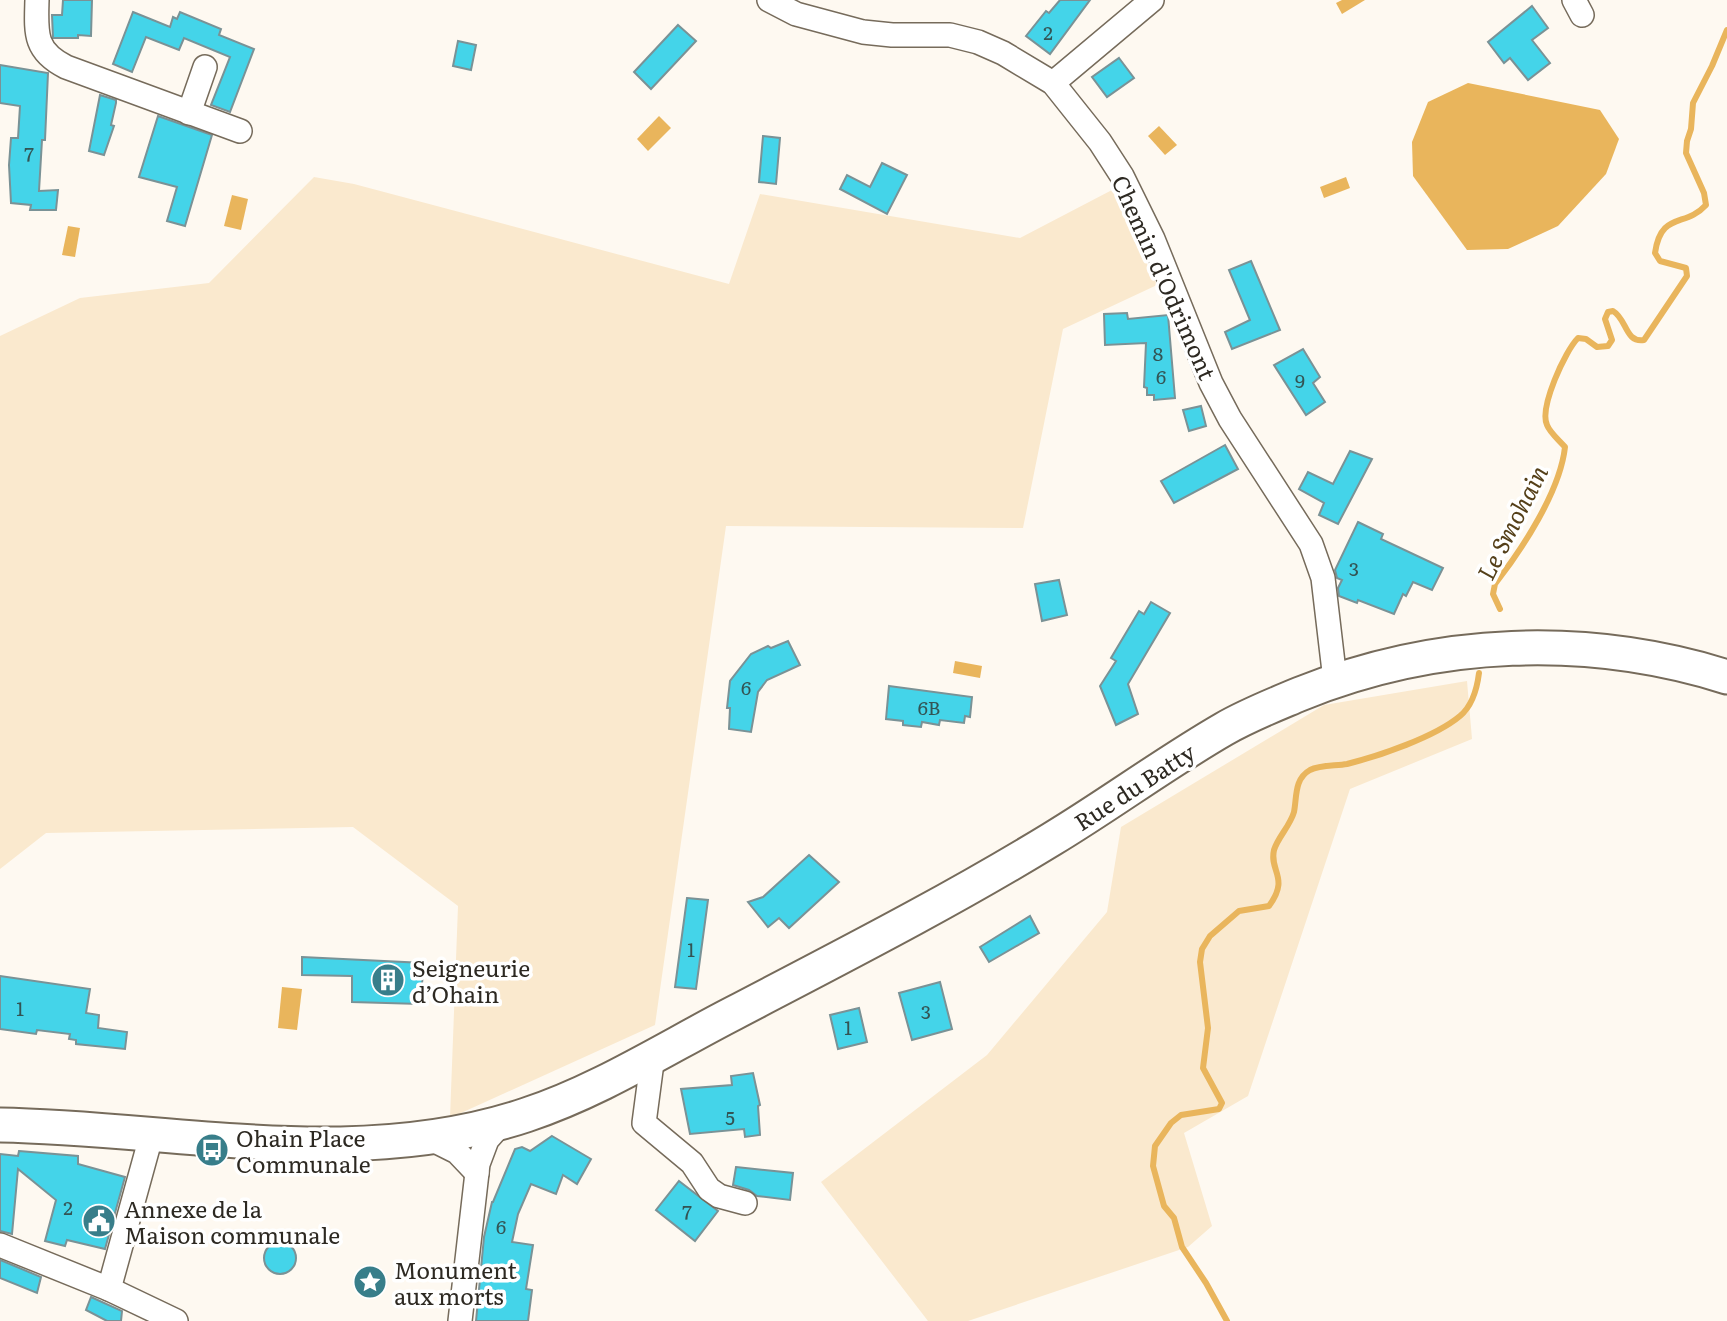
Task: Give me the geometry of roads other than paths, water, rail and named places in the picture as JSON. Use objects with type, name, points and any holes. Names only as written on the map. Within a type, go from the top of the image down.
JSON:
[{"type":"main road","name":"Rue du Batty","points":[[0,1125],[341,1145],[429,1138],[502,1123],[565,1099],[730,1015],[1003,869],[1225,728],[1335,680],[1414,658],[1517,647],[1569,648],[1640,656],[1700,668],[1727,677]]},
{"type":"street","points":[[37,0],[37,36],[41,47],[50,58],[66,67],[240,131]]},
{"type":"street","name":"Chemin d'Odrimont","points":[[769,0],[796,13],[863,32],[950,36],[978,42],[1003,53],[1053,83],[1100,142],[1122,176],[1153,239],[1211,383],[1230,419],[1311,544],[1323,578],[1335,680]]},
{"type":"street","points":[[1053,83],[1152,0]]},
{"type":"street","points":[[190,113],[205,67]]},
{"type":"street","points":[[653,1055],[644,1122],[692,1163],[696,1173],[709,1189],[719,1196],[745,1203]]},
{"type":"street","points":[[460,1321],[481,1151],[494,1130],[502,1123]]},
{"type":"street","points":[[109,1289],[152,1133]]},
{"type":"street","points":[[429,1138],[457,1152],[477,1173]]},
{"type":"street","points":[[0,1245],[109,1289],[176,1321]]},
{"type":"waterway","name":"Le Smohain","points":[[1500,609],[1493,594],[1495,584],[1538,519],[1562,464],[1565,447],[1548,428],[1546,417],[1550,393],[1567,355],[1578,338],[1586,339],[1597,347],[1608,346],[1612,340],[1605,319],[1608,312],[1613,311],[1633,338],[1644,340],[1687,276],[1686,268],[1660,261],[1655,253],[1658,240],[1668,225],[1698,212],[1706,205],[1704,193],[1686,153],[1687,141],[1693,103],[1727,30]]},
{"type":"waterway","name":"Le Smohain","points":[[1227,1321],[1182,1247],[1174,1218],[1164,1206],[1153,1166],[1155,1146],[1171,1123],[1181,1115],[1219,1109],[1222,1103],[1203,1068],[1208,1028],[1200,962],[1202,949],[1210,936],[1239,911],[1269,906],[1275,896],[1278,881],[1274,850],[1292,817],[1299,783],[1305,774],[1314,768],[1347,764],[1390,751],[1449,724],[1460,716],[1471,702],[1479,673]]},
{"type":"place","name":"Seigneurie d’Ohain","points":[[388,980]]},
{"type":"place","name":"Ohain Place Communale","points":[[212,1150]]},
{"type":"place","name":"Annexe de la Maison communale","points":[[99,1221]]},
{"type":"place","name":"Monument aux morts","points":[[370,1282]]}]
